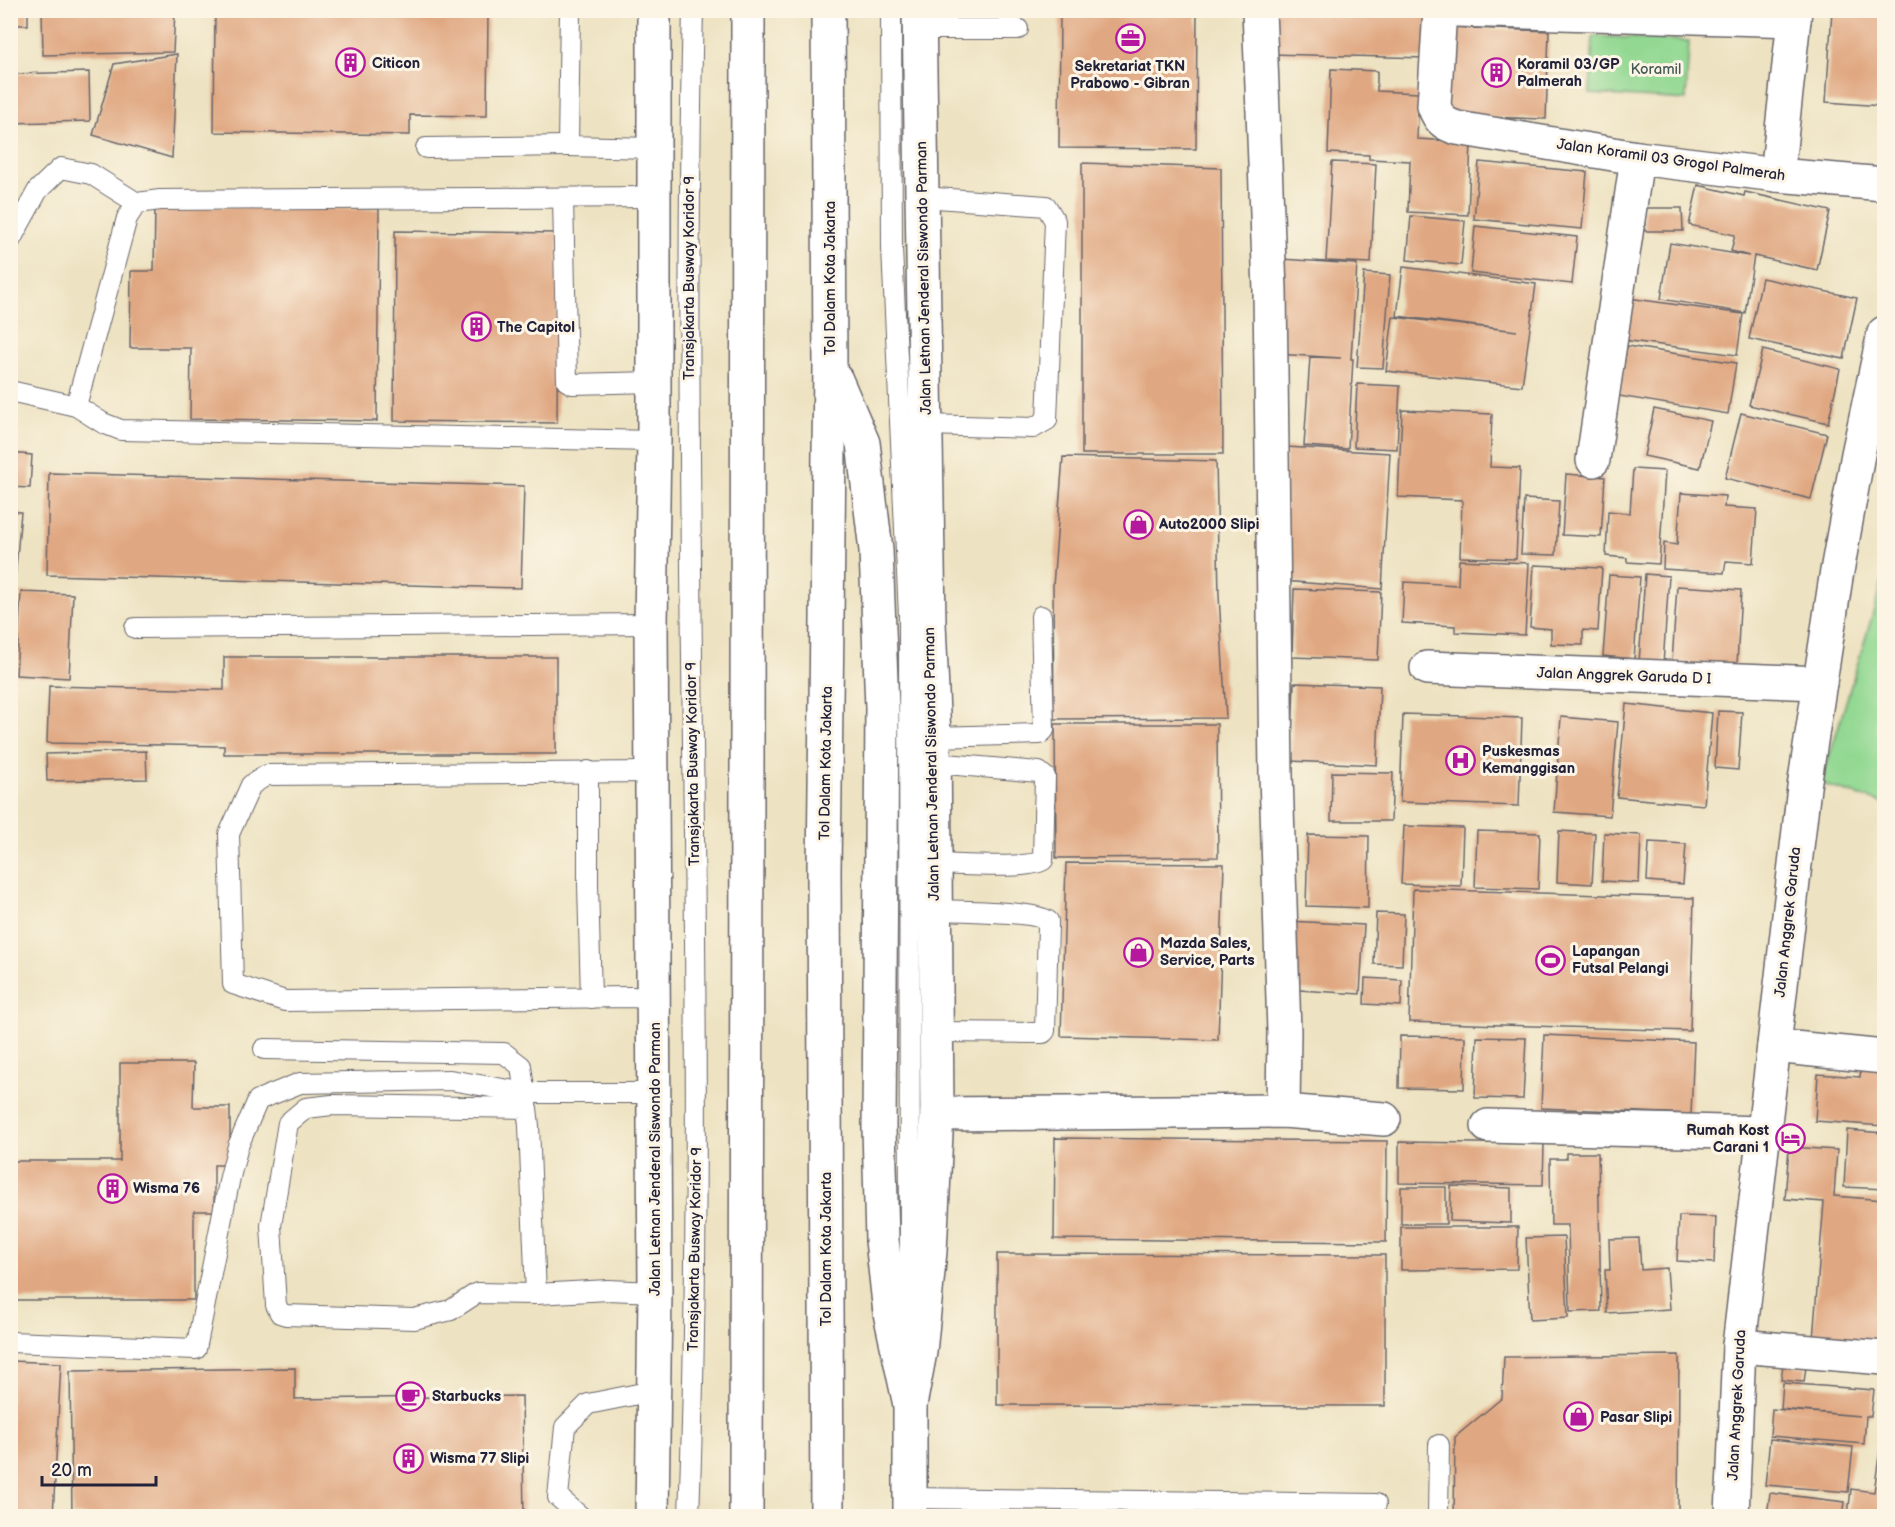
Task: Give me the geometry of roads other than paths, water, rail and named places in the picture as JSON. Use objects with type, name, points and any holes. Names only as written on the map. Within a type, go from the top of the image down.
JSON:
[{"type":"main road","name":"Jalan Letnan Jenderal Siswondo Parman","points":[[652,1516],[655,1292],[651,624],[654,441],[652,148],[654,10]]},
{"type":"main road","points":[[746,1516],[748,10]]},
{"type":"main road","name":"Tol Dalam Kota Jakarta","points":[[827,1516],[825,859],[830,367],[828,10]]},
{"type":"main road","points":[[1260,10],[1270,301],[1276,775],[1284,1032],[1283,1111]]},
{"type":"main road","name":"Jalan Koramil 03 Grogol Palmerah","points":[[1440,10],[1434,106],[1439,119],[1447,125],[1637,158],[1777,175],[1884,184]]},
{"type":"main road","points":[[1457,10],[1794,15],[1777,175]]},
{"type":"main road","name":"Jalan Letnan Jenderal Siswondo Parman","points":[[910,1507],[910,1405],[920,1352],[930,1251],[937,1114],[934,750],[929,623],[920,20]]},
{"type":"main road","points":[[1593,460],[1637,158]]},
{"type":"main road","name":"Jalan Anggrek Garuda","points":[[1732,1516],[1739,1346],[1804,786],[1856,465],[1884,333]]},
{"type":"main road","points":[[830,367],[863,443],[876,550],[882,708],[879,1128],[882,1229],[890,1313],[910,1405]]},
{"type":"main road","name":"Jalan Anggrek Garuda D I","points":[[1427,669],[1820,683]]},
{"type":"main road","points":[[1774,1046],[1884,1057]]},
{"type":"main road","points":[[937,1114],[1283,1111],[1384,1119]]},
{"type":"main road","points":[[1488,1126],[1764,1133]]},
{"type":"main road","points":[[1739,1346],[1884,1358]]},
{"type":"lane","points":[[568,146],[570,10]]},
{"type":"lane","name":"Transjakarta Busway Koridor 9","points":[[689,1516],[697,1112],[689,451],[689,151],[693,10]]},
{"type":"lane","points":[[891,10],[892,248],[909,616],[910,1405]]},
{"type":"lane","points":[[920,20],[1018,29]]},
{"type":"lane","points":[[426,148],[568,146],[652,148]]},
{"type":"lane","points":[[10,241],[38,190],[61,168],[91,174],[137,203],[160,200],[653,197]]},
{"type":"lane","points":[[923,197],[1046,206],[1055,221],[1047,420],[1034,428],[926,425]]},
{"type":"lane","points":[[563,198],[567,381],[572,384],[654,382]]},
{"type":"lane","points":[[76,406],[127,218],[137,203]]},
{"type":"lane","points":[[10,391],[76,406],[103,423],[121,430],[654,441]]},
{"type":"lane","points":[[934,750],[1040,734],[1044,730],[1041,616]]},
{"type":"lane","points":[[135,628],[651,624]]},
{"type":"lane","points":[[934,750],[1039,772],[1045,777],[1043,860],[1038,863],[1009,865],[935,864]]},
{"type":"lane","points":[[588,771],[591,998]]},
{"type":"lane","points":[[652,772],[267,775],[252,785],[229,834],[233,984],[285,1001],[632,997],[654,999]]},
{"type":"lane","points":[[936,910],[1044,917],[1048,921],[1048,926],[1045,1031],[1043,1033],[936,1032]]},
{"type":"lane","points":[[264,1049],[504,1053],[520,1066],[529,1126],[536,1294]]},
{"type":"lane","points":[[10,1342],[196,1349],[232,1167],[238,1146],[258,1100],[300,1083],[450,1080],[526,1100]]},
{"type":"lane","points":[[655,1093],[526,1100],[332,1105],[306,1108],[288,1123],[271,1226],[276,1305],[280,1313],[286,1315],[414,1319],[451,1310],[477,1293],[536,1294],[596,1290],[655,1292]]},
{"type":"lane","points":[[580,1516],[558,1497],[565,1427],[588,1404],[653,1391]]},
{"type":"lane","points":[[1438,1516],[1439,1445]]},
{"type":"lane","points":[[910,1507],[1376,1504]]},
{"type":"place","name":"Sekretariat TKN Prabowo - Gibran","points":[[1130,39]]},
{"type":"place","name":"Citicon","points":[[351,63]]},
{"type":"place","name":"Koramil 03/GP Palmerah","points":[[1496,73]]},
{"type":"place","name":"The Capitol","points":[[476,327]]},
{"type":"place","name":"Auto2000 Slipi","points":[[1138,524]]},
{"type":"place","name":"Puskesmas Kemanggisan","points":[[1461,760]]},
{"type":"place","name":"Mazda Sales, Service, Parts","points":[[1139,952]]},
{"type":"place","name":"Lapangan Futsal Pelangi","points":[[1551,960]]},
{"type":"place","name":"Rumah Kost Carani 1","points":[[1790,1139]]},
{"type":"place","name":"Wisma 76","points":[[112,1188]]},
{"type":"place","name":"Starbucks","points":[[411,1396]]},
{"type":"place","name":"Pasar Slipi","points":[[1579,1417]]},
{"type":"place","name":"Wisma 77 Slipi","points":[[409,1458]]},
{"type":"park label","name":"Koramil","points":[[1656,69]]}]
